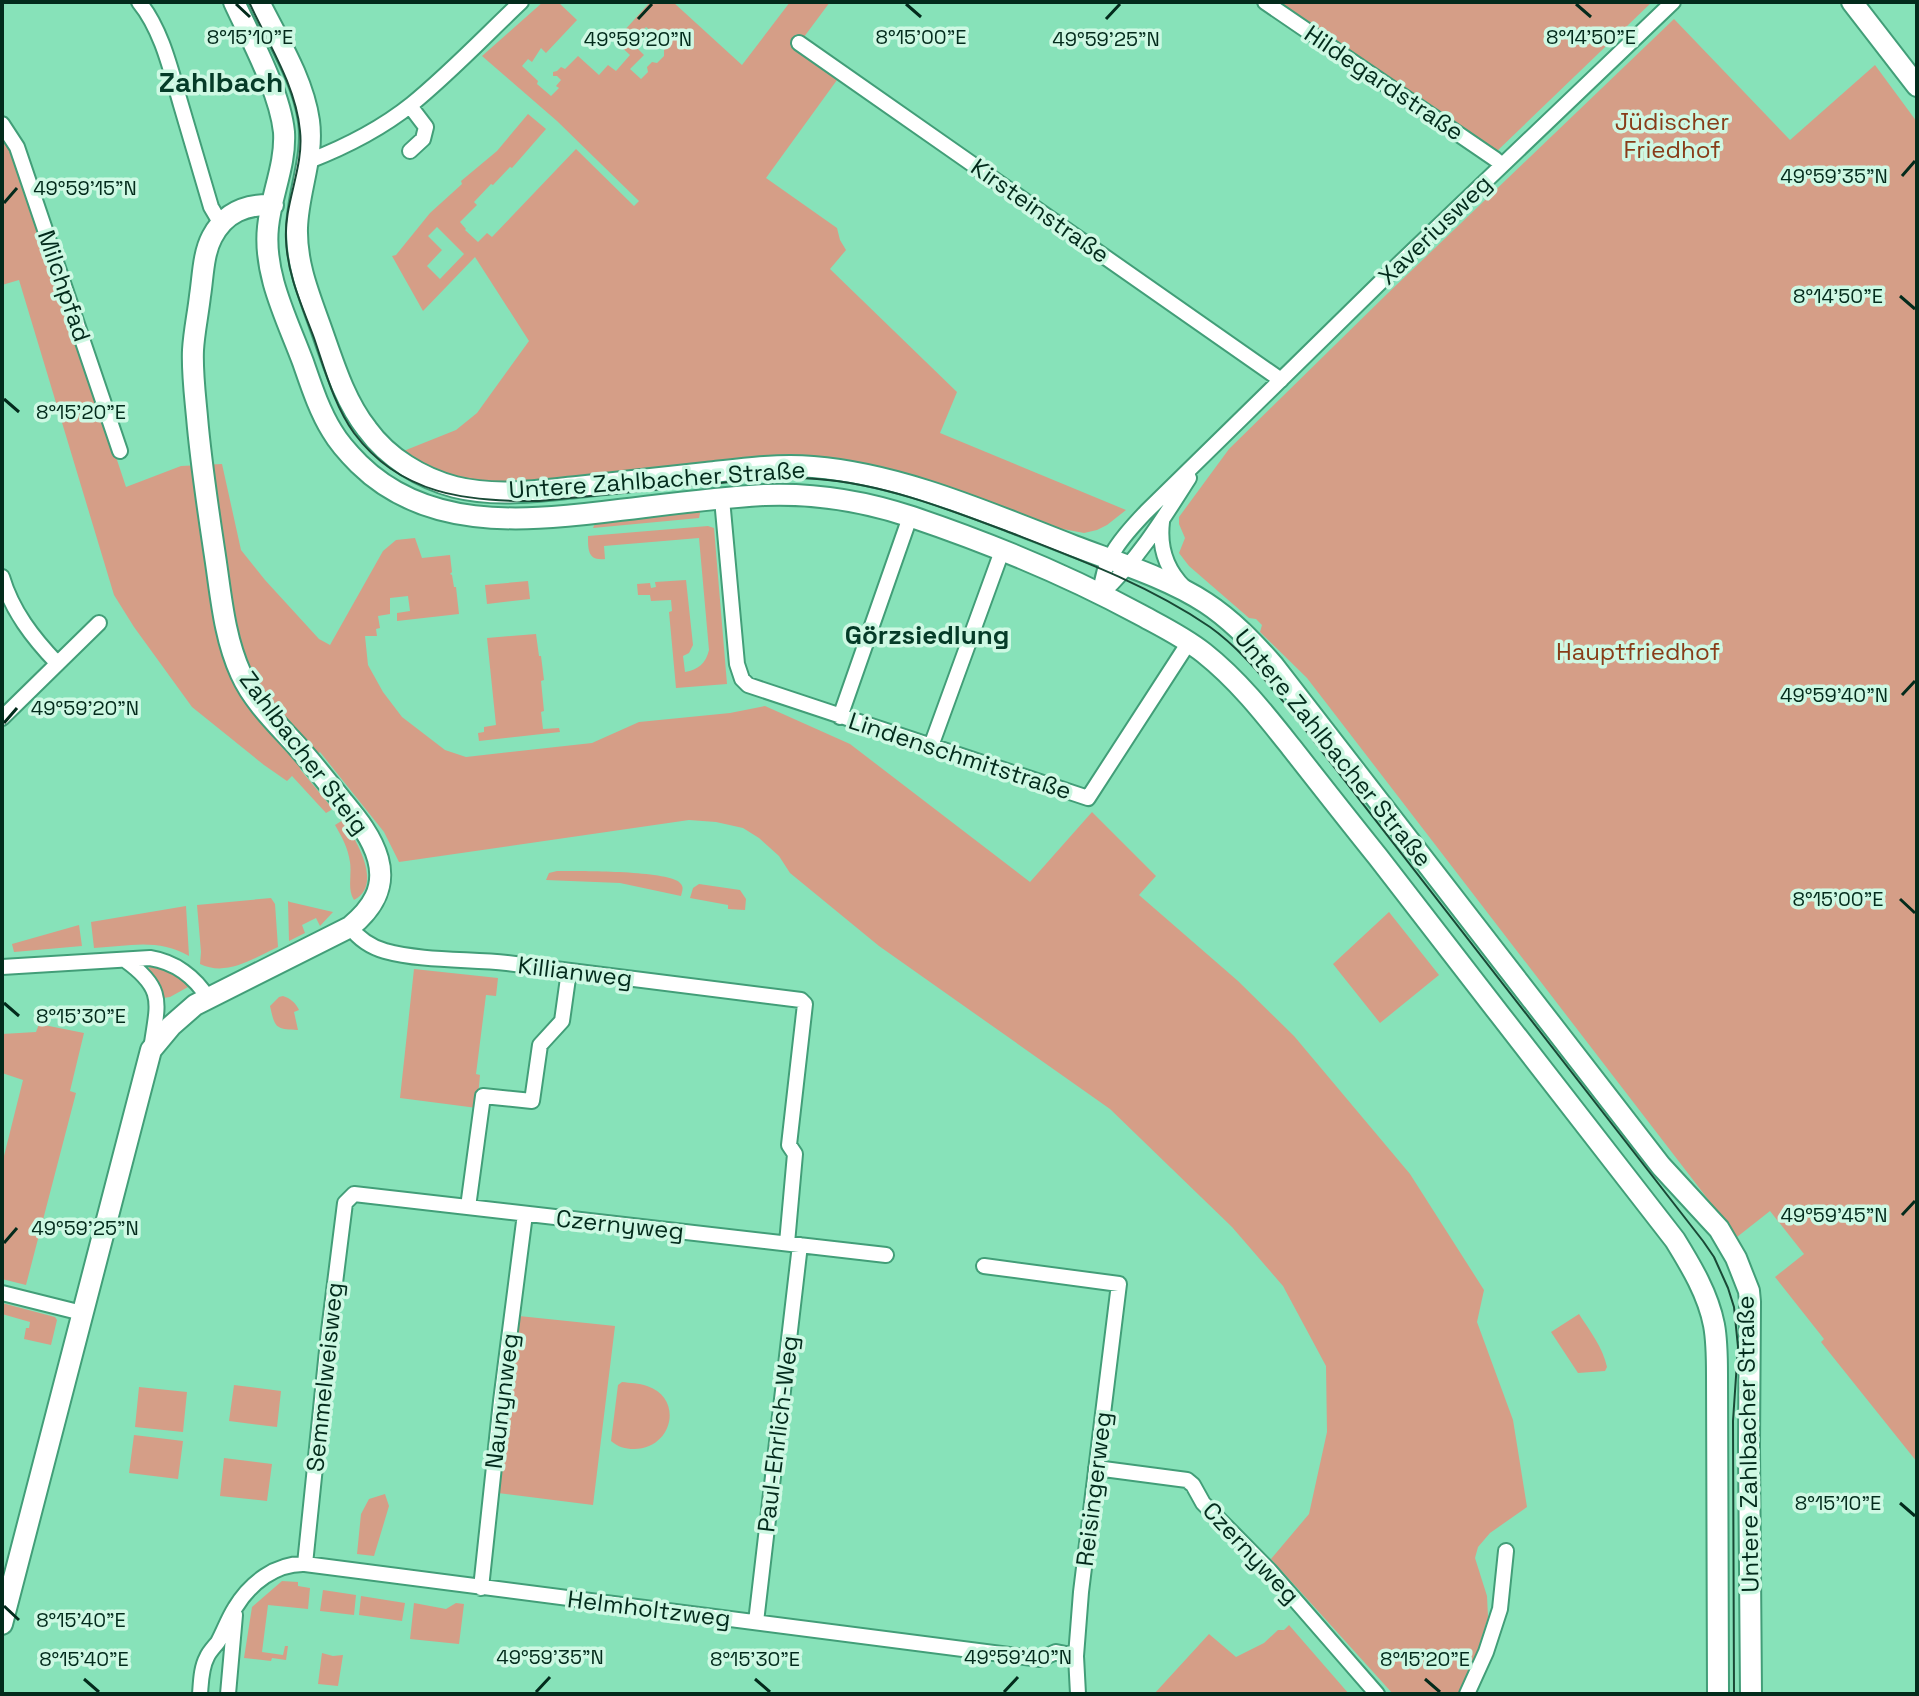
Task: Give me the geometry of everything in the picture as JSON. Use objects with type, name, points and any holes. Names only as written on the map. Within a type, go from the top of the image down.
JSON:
[{"type":"street","points":[[139,2],[158,36],[211,207],[221,224],[274,214],[302,192]]},
{"type":"street","name":"Untere Zahlbacher Straße","points":[[234,2],[276,98],[283,125],[283,155],[274,214],[267,236],[270,270],[277,293],[321,410],[332,431],[346,450],[392,489],[441,511],[499,519],[547,518],[758,496],[812,496],[865,504],[1002,551],[1101,594],[1189,642],[1245,691],[1669,1232],[1699,1281],[1714,1325],[1717,1375],[1718,1694]]},
{"type":"street","name":"Untere Zahlbacher Straße","points":[[259,2],[293,71],[310,131],[309,161],[297,224],[303,276],[349,401],[369,432],[413,470],[464,489],[500,493],[783,466],[834,469],[878,478],[939,496],[1118,563],[1196,597],[1234,624],[1274,666],[1661,1166],[1719,1229],[1736,1258],[1750,1302],[1751,1694]]},
{"type":"street","points":[[283,155],[293,161],[309,161],[376,128],[410,106],[521,2]]},
{"type":"street","name":"Hildegardstraße","points":[[1265,2],[1502,165]]},
{"type":"street","name":"Xaveriusweg","points":[[1101,594],[1118,563],[1127,532],[1673,2]]},
{"type":"street","points":[[1852,2],[1917,86]]},
{"type":"street","name":"Kirsteinstraße","points":[[799,43],[1281,380]]},
{"type":"street","points":[[410,106],[426,127],[423,139],[410,151]]},
{"type":"street","name":"Milchpfad","points":[[2,124],[17,147],[120,451]]},
{"type":"street","points":[[274,214],[298,250]]},
{"type":"street","name":"Zahlbacher Steig","points":[[151,1050],[185,1012],[350,927],[375,901],[380,870],[374,848],[364,829],[252,693],[233,653],[201,467],[193,351],[205,260],[210,242],[221,224]]},
{"type":"street","name":"Xaveriusweg","points":[[1118,563],[1162,520],[1199,460]]},
{"type":"street","name":"Lindenschmitstraße","points":[[722,499],[737,664],[742,679],[748,685],[1088,798],[1189,642]]},
{"type":"street","points":[[840,717],[910,517]]},
{"type":"street","points":[[1162,520],[1161,542],[1168,566],[1176,579],[1196,597]]},
{"type":"street","points":[[931,746],[1002,551]]},
{"type":"street","points":[[2,577],[18,615],[35,640],[57,663]]},
{"type":"street","points":[[2,718],[99,623]]},
{"type":"street","name":"Killianweg","points":[[350,927],[370,945],[386,951],[801,1000],[805,1004]]},
{"type":"street","points":[[2,967],[150,958],[163,960],[187,973],[208,998]]},
{"type":"street","points":[[2,1624],[151,1050],[157,1005],[154,992],[147,978],[125,960]]},
{"type":"street","points":[[468,1207],[483,1096],[532,1101],[540,1045],[562,1021],[569,971]]},
{"type":"street","name":"Paul-Ehrlich-Weg","points":[[756,1622],[793,1244],[795,1154],[789,1145],[805,1004]]},
{"type":"street","name":"Czernyweg","points":[[354,1194],[886,1255]]},
{"type":"street","name":"Semmelweisweg","points":[[305,1564],[345,1203],[354,1194]]},
{"type":"street","name":"Naunynweg","points":[[481,1588],[525,1214]]},
{"type":"street","name":"Reisingerweg","points":[[984,1266],[1119,1284],[1081,1592],[1076,1656],[1078,1694]]},
{"type":"street","points":[[2,1293],[82,1313]]},
{"type":"street","name":"Czernyweg","points":[[1096,1468],[1187,1480],[1203,1503],[1269,1570],[1377,1694]]},
{"type":"street","points":[[1467,1694],[1486,1652],[1500,1609],[1506,1551]]},
{"type":"street","name":"Helmholtzweg","points":[[200,1694],[206,1658],[235,1607],[251,1588],[278,1568],[291,1563],[1040,1659],[1056,1652],[1076,1656]]},
{"type":"street","points":[[228,1694],[235,1607]]},
{"type":"green space","points":[[543,2],[558,2],[577,20],[546,53],[541,48],[532,62],[528,59],[522,66],[551,96],[559,88],[556,86],[561,80],[553,76],[553,72],[561,67],[565,69],[578,56],[599,75],[608,65],[616,71],[630,55],[615,41],[650,2],[673,2],[742,65],[790,2],[830,2],[795,49],[837,80],[766,178],[837,228],[846,250],[830,269],[957,392],[940,433],[1126,510],[1107,525],[1084,533],[1047,526],[836,460],[551,482],[478,482],[426,468],[401,452],[456,430],[477,413],[529,341],[475,257],[423,311],[392,256],[430,213],[462,184],[461,181],[497,151],[528,114],[546,129],[512,168],[474,202],[477,205],[460,222],[478,242],[487,233],[492,237],[576,149],[634,206],[639,201],[557,121],[482,56]],"holes":[[[646,27],[655,41],[663,36],[670,43],[664,50],[664,56],[657,63],[652,62],[641,79],[630,69],[644,55],[636,47],[636,42]],[[437,227],[464,254],[440,279],[427,266],[442,250],[428,236]]]},
{"type":"green space","points":[[1276,2],[1652,2],[1495,153]]},
{"type":"green space","name":"Hauptfriedhof","points":[[1674,19],[1790,140],[1875,65],[1917,122],[1917,1462],[1821,1342],[1824,1339],[1775,1277],[1804,1254],[1770,1211],[1737,1237],[1307,678],[1260,632],[1262,625],[1256,619],[1249,618],[1189,566],[1179,553],[1185,538],[1179,517],[1229,449]]},
{"type":"green space","points":[[2,132],[14,150],[126,487],[181,466],[222,464],[241,550],[319,639],[330,645],[383,551],[396,540],[415,538],[422,558],[450,555],[450,574],[456,587],[459,614],[397,621],[397,613],[410,611],[408,596],[390,598],[390,614],[378,616],[380,628],[376,629],[377,636],[365,636],[368,665],[383,692],[402,717],[445,750],[466,757],[592,743],[639,722],[730,713],[765,706],[850,744],[1030,882],[1092,812],[1156,876],[1139,895],[1238,981],[1294,1036],[1410,1174],[1484,1290],[1477,1322],[1513,1420],[1527,1507],[1490,1533],[1478,1547],[1475,1558],[1487,1596],[1488,1617],[1474,1662],[1459,1694],[1393,1694],[1271,1559],[1309,1514],[1327,1432],[1326,1366],[1283,1286],[1232,1227],[1110,1109],[879,946],[790,873],[779,856],[743,828],[689,820],[399,862],[384,832],[320,752],[300,769],[333,809],[326,813],[292,776],[287,781],[192,707],[114,595],[19,280],[2,285]]},
{"type":"green space","points":[[701,508],[699,518],[593,528],[597,519]]},
{"type":"green space","points":[[714,528],[727,684],[676,688],[669,612],[672,611],[671,600],[651,601],[650,595],[638,595],[637,584],[650,583],[651,588],[656,587],[655,582],[686,580],[693,645],[689,653],[683,656],[685,672],[698,668],[709,650],[699,538],[604,546],[605,559],[599,559],[590,554],[588,536]]},
{"type":"green space","points":[[528,581],[530,599],[487,604],[485,585]]},
{"type":"green space","points":[[536,634],[544,680],[541,681],[543,729],[559,728],[560,732],[479,741],[478,733],[484,732],[484,727],[496,725],[487,638]]},
{"type":"green space","points":[[343,820],[360,849],[367,873],[363,893],[354,900],[349,857],[335,825]]},
{"type":"green space","points":[[549,873],[661,876],[681,884],[681,896],[620,883],[546,880]]},
{"type":"green space","points":[[699,884],[740,890],[746,899],[745,910],[728,909],[728,905],[690,898],[693,888]]},
{"type":"green space","points":[[271,898],[275,904],[278,947],[230,967],[200,964],[197,905]]},
{"type":"green space","points":[[288,901],[333,912],[320,926],[316,918],[302,925],[305,933],[289,941]]},
{"type":"green space","points":[[186,906],[189,956],[155,945],[94,948],[91,922]]},
{"type":"green space","points":[[1389,912],[1439,975],[1380,1023],[1333,964]]},
{"type":"green space","points":[[79,925],[82,946],[14,952],[12,944]]},
{"type":"green space","points":[[149,966],[171,972],[188,987],[163,998],[160,986],[148,970]]},
{"type":"green space","points":[[414,969],[498,978],[496,996],[486,995],[476,1074],[480,1075],[477,1108],[400,1098]]},
{"type":"green space","points":[[283,996],[299,1010],[294,1012],[298,1030],[280,1028],[275,1023],[270,1006]]},
{"type":"green space","points":[[39,1024],[84,1033],[70,1091],[76,1093],[26,1285],[2,1279],[2,1164],[23,1080],[2,1073],[2,1034],[36,1032]]},
{"type":"green space","points":[[2,1303],[55,1317],[57,1320],[51,1345],[24,1339],[30,1322],[2,1314]]},
{"type":"green space","points":[[1579,1314],[1602,1353],[1607,1367],[1605,1371],[1578,1373],[1551,1332]]},
{"type":"green space","points":[[519,1316],[615,1326],[593,1505],[498,1493]]},
{"type":"green space","points":[[622,1382],[647,1386],[659,1392],[666,1401],[669,1422],[665,1432],[658,1441],[647,1447],[628,1449],[611,1441],[618,1385]]},
{"type":"green space","points":[[234,1385],[281,1391],[277,1427],[229,1421]]},
{"type":"green space","points":[[139,1387],[187,1392],[183,1432],[135,1427]]},
{"type":"green space","points":[[134,1435],[183,1441],[178,1479],[129,1473]]},
{"type":"green space","points":[[224,1458],[272,1464],[267,1501],[220,1496]]},
{"type":"green space","points":[[385,1494],[389,1506],[374,1556],[357,1554],[361,1514],[369,1499]]},
{"type":"green space","points":[[282,1581],[298,1582],[298,1586],[310,1588],[308,1609],[268,1605],[262,1652],[283,1655],[285,1646],[288,1646],[286,1660],[244,1658],[252,1607]]},
{"type":"green space","points":[[323,1590],[356,1595],[354,1615],[320,1611]]},
{"type":"green space","points":[[361,1596],[405,1603],[402,1621],[359,1615]]},
{"type":"green space","points":[[414,1603],[446,1609],[456,1603],[464,1604],[459,1644],[410,1639]]},
{"type":"green space","points":[[1289,1625],[1349,1694],[1154,1694],[1209,1634],[1236,1657],[1264,1643]]},
{"type":"green space","points":[[322,1653],[343,1655],[338,1686],[318,1684]]},
{"type":"tram line","points":[[249,2],[280,65],[293,98],[300,131],[299,158],[286,226],[289,265],[296,290],[341,411],[372,454],[392,470],[437,491],[487,500],[513,501],[773,479],[817,479],[867,486],[966,516],[1139,586],[1210,627],[1257,671],[1714,1257],[1734,1307],[1738,1347],[1733,1421],[1734,1694]]},
{"type":"district","name":"Zahlbach","points":[[221,82]]},
{"type":"district","name":"Görzsiedlung","points":[[927,635]]},
{"type":"park label","name":"Jüdischer Friedhof","points":[[1672,136]]}]
